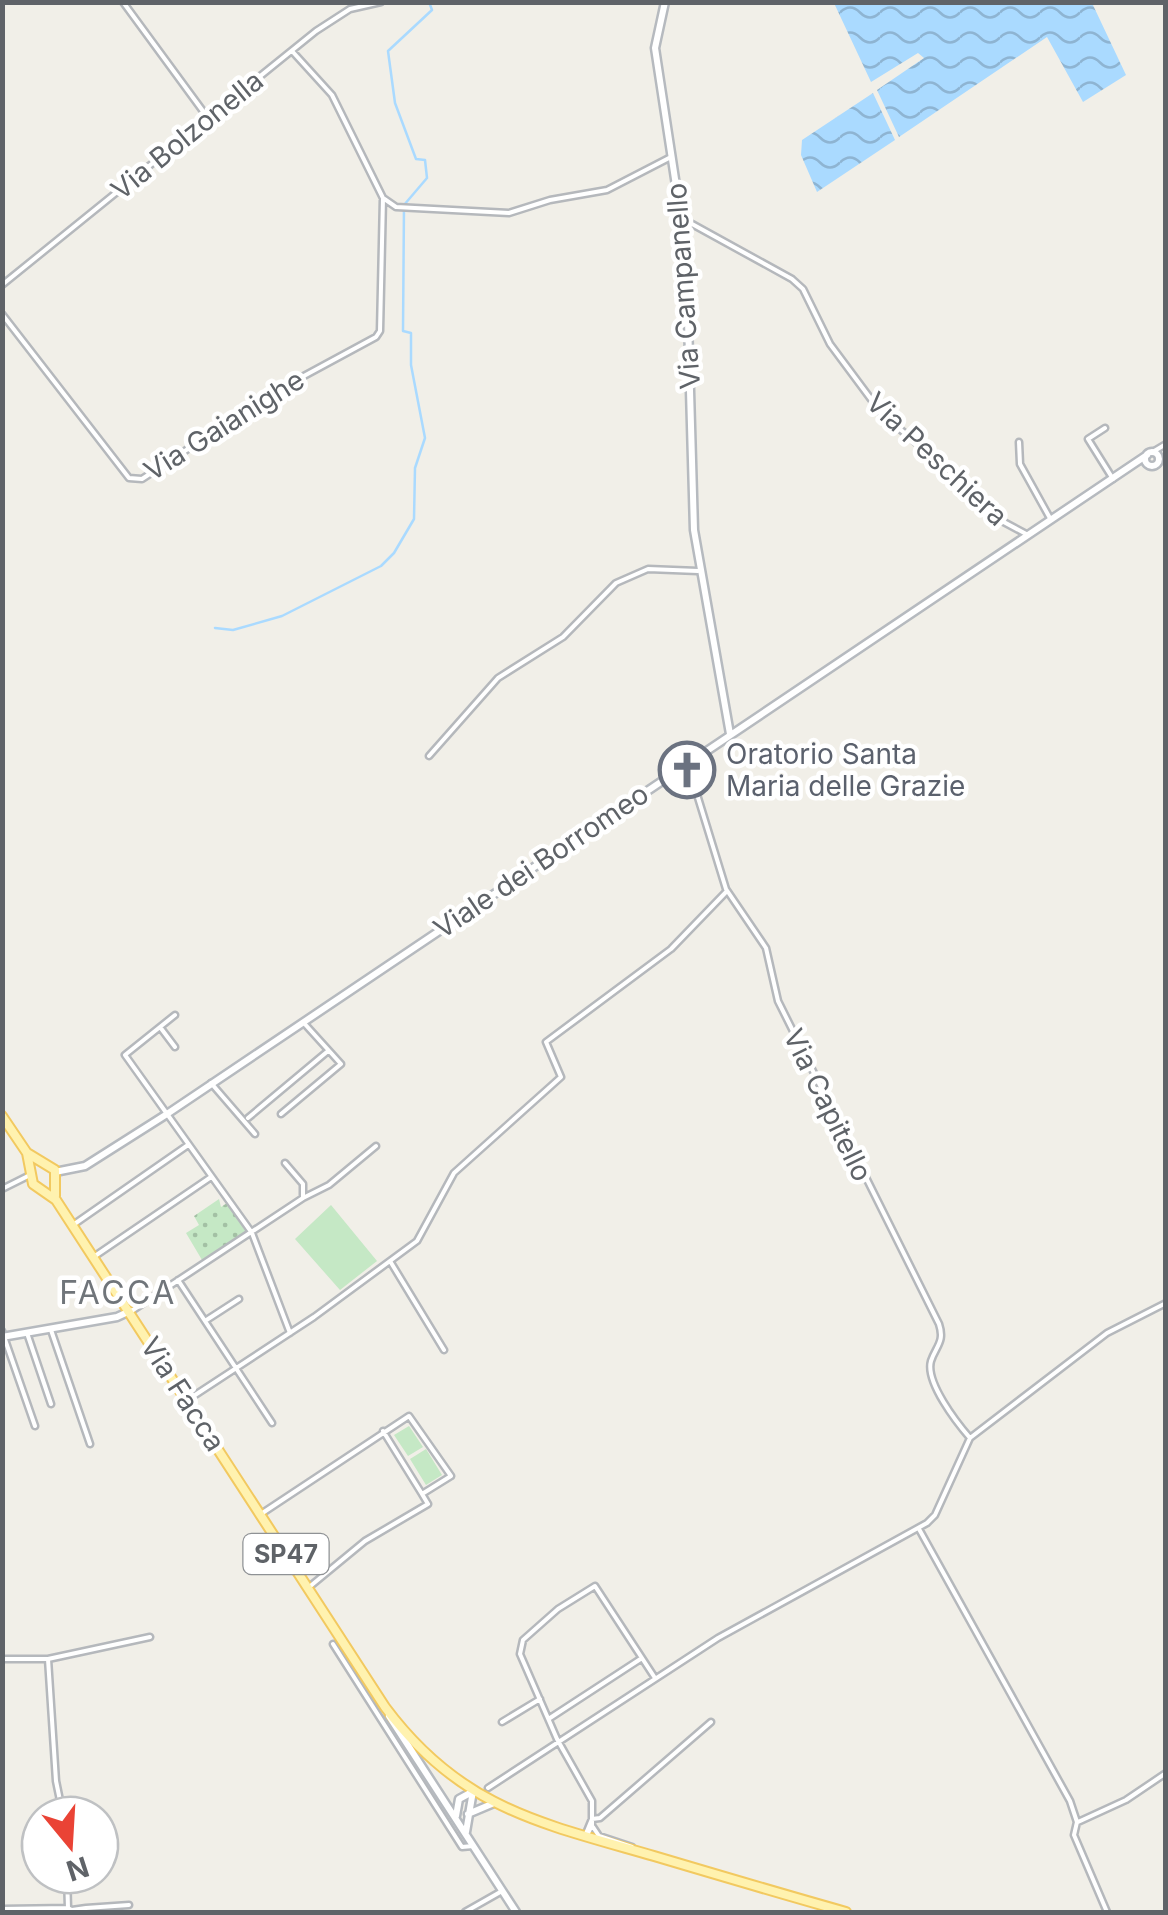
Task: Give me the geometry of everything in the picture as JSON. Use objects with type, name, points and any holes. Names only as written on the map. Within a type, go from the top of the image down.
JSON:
[{"type":"main road","name":"Via Campanello","points":[[665,2],[656,48],[683,219],[698,572],[730,734]]},
{"type":"main road","name":"Viale dei Borromeo","points":[[303,1022],[1113,479],[1135,465],[1155,462]]},
{"type":"main road","points":[[42,1188],[54,1177],[85,1166],[167,1114],[303,1022]]},
{"type":"main road","name":"SP47","points":[[2,1116],[27,1154],[33,1184],[42,1188]]},
{"type":"main road","name":"SP47","points":[[27,1154],[54,1177]]},
{"type":"main road","points":[[30,1172],[41,1162]]},
{"type":"main road","name":"Via Facca","points":[[54,1177],[56,1200]]},
{"type":"main road","name":"Via Facca","points":[[42,1188],[56,1200],[94,1257],[386,1707],[417,1747],[473,1791]]},
{"type":"main road","points":[[4,1335],[110,1318],[128,1309]]},
{"type":"main road","points":[[386,1707],[516,1912]]},
{"type":"main road","points":[[458,1822],[456,1804],[473,1791]]},
{"type":"main road","points":[[466,1833],[473,1791]]},
{"type":"main road","name":"SP47","points":[[473,1791],[540,1824],[846,1912]]},
{"type":"main road","points":[[468,1815],[494,1804]]},
{"type":"street","points":[[123,2],[208,118]]},
{"type":"street","name":"Via Bolzonella","points":[[2,285],[292,51],[350,9],[381,2]]},
{"type":"street","points":[[292,51],[332,95],[383,198],[408,209],[509,213],[550,200],[607,190],[674,157]]},
{"type":"street","name":"Via Gaianighe","points":[[2,314],[128,478],[142,479],[278,390],[376,337],[381,312],[383,198]]},
{"type":"street","name":"Via Peschiera","points":[[683,219],[792,279],[803,289],[847,371],[882,414],[964,483],[1000,520],[1028,535]]},
{"type":"street","points":[[1105,428],[1088,439],[1113,479]]},
{"type":"street","points":[[1020,442],[1020,464],[1051,520]]},
{"type":"street","points":[[1155,462],[1163,446]]},
{"type":"street","points":[[430,756],[498,678],[562,637],[616,582],[648,569],[698,572]]},
{"type":"street","name":"Via Capitello","points":[[687,763],[727,891],[766,948],[778,1000],[874,1202],[939,1324],[942,1341],[930,1363],[932,1376],[970,1438]]},
{"type":"street","points":[[187,1400],[290,1334],[422,1234],[454,1173],[562,1077],[546,1042],[672,948],[727,891]]},
{"type":"street","points":[[175,1015],[125,1055],[252,1233],[290,1334]]},
{"type":"street","points":[[280,1114],[341,1064],[303,1022]]},
{"type":"street","points":[[160,1027],[175,1047]]},
{"type":"street","points":[[248,1118],[328,1050]]},
{"type":"street","points":[[211,1083],[255,1134]]},
{"type":"street","points":[[72,1225],[188,1145]]},
{"type":"street","points":[[128,1309],[303,1198],[330,1185],[376,1146]]},
{"type":"street","points":[[286,1163],[303,1184],[303,1198]]},
{"type":"street","points":[[2,1189],[30,1172]]},
{"type":"street","points":[[94,1257],[211,1177]]},
{"type":"street","points":[[390,1261],[444,1350]]},
{"type":"street","points":[[178,1280],[272,1424]]},
{"type":"street","points":[[205,1321],[239,1299]]},
{"type":"street","points":[[488,1788],[760,1614],[918,1528],[936,1515],[970,1438],[1107,1333],[1166,1302]]},
{"type":"street","points":[[51,1330],[90,1444]]},
{"type":"street","points":[[27,1333],[50,1404]]},
{"type":"street","points":[[4,1335],[35,1426]]},
{"type":"street","points":[[260,1514],[383,1431],[413,1417],[451,1476],[422,1494]]},
{"type":"street","points":[[308,1588],[365,1541],[428,1504],[383,1431]]},
{"type":"street","points":[[918,1528],[1077,1822],[1074,1835],[1107,1912]]},
{"type":"street","points":[[586,1836],[592,1801],[548,1720],[520,1654],[522,1640],[590,1587],[598,1589],[655,1678]]},
{"type":"street","points":[[2,1659],[48,1658],[150,1637]]},
{"type":"street","points":[[333,1644],[462,1847],[473,1846]]},
{"type":"street","points":[[48,1658],[59,1795]]},
{"type":"street","points":[[548,1720],[642,1658]]},
{"type":"street","points":[[502,1722],[540,1699]]},
{"type":"street","points":[[540,1824],[575,1830],[600,1818],[711,1722]]},
{"type":"street","points":[[1077,1822],[1126,1800],[1166,1774]]},
{"type":"street","points":[[590,1823],[600,1836],[635,1851]]},
{"type":"street","points":[[465,1912],[502,1891]]},
{"type":"street","points":[[2,1909],[86,1910],[129,1905]]},
{"type":"green space","points":[[219,1199],[221,1207],[227,1203],[246,1232],[202,1260],[186,1233],[199,1225],[194,1216]]},
{"type":"green space","points":[[331,1205],[377,1261],[340,1290],[295,1239]]},
{"type":"green space","points":[[409,1426],[423,1447],[408,1456],[394,1435]]},
{"type":"green space","points":[[426,1449],[442,1475],[426,1485],[410,1459]]},
{"type":"water","points":[[834,3],[1092,3],[1126,75],[1083,102],[1047,37],[899,137],[877,90],[924,58],[918,53],[871,82]]},
{"type":"water","points":[[873,93],[895,140],[817,192],[801,155],[802,140]]},
{"type":"waterway","points":[[215,628],[233,630],[282,616],[381,566],[394,553],[414,519],[415,468],[425,438],[411,365],[411,333],[403,331],[404,205],[427,178],[425,160],[416,159],[395,103],[388,51],[432,10],[429,2]]},
{"type":"place","name":"Oratorio Santa Maria delle Grazie","points":[[687,770]]},
{"type":"district","name":"FACCA","points":[[118,1292]]}]
